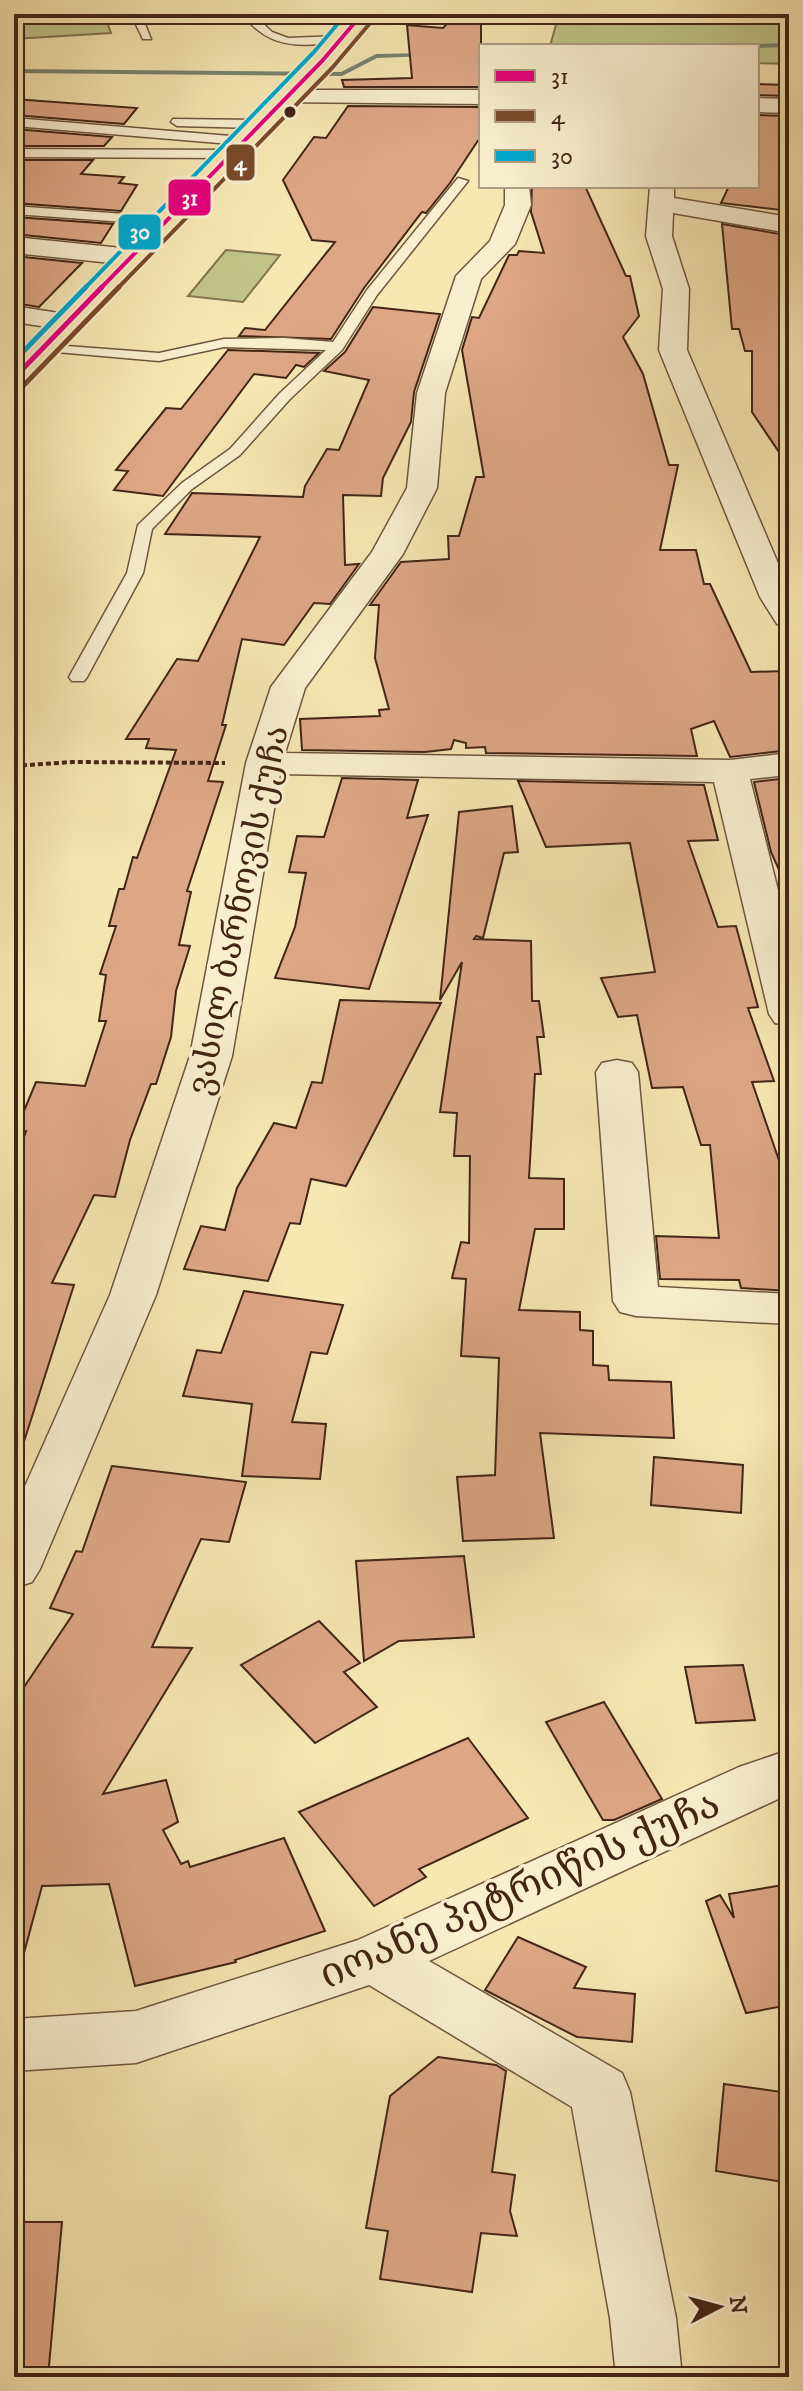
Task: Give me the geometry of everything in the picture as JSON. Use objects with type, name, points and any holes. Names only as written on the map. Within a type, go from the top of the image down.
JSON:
[{"type":"main road","points":[[14,378],[323,60],[362,14]]},
{"type":"street","points":[[294,89],[479,97]]},
{"type":"street","points":[[759,105],[789,106]]},
{"type":"street","name":"ვასილ ბარნოვის ქუჩა","points":[[14,1569],[133,1295],[211,1056],[264,763],[288,687],[387,554],[422,488],[431,393],[469,276],[502,244],[518,205],[517,188]]},
{"type":"street","points":[[785,603],[673,350],[676,289],[659,236],[662,195],[789,225]]},
{"type":"street","points":[[14,245],[131,257]]},
{"type":"street","points":[[14,314],[68,322]]},
{"type":"street","points":[[264,763],[730,771],[789,764]]},
{"type":"street","points":[[730,771],[789,1014]]},
{"type":"street","points":[[617,1072],[636,1301],[789,1309]]},
{"type":"street","name":"იოანე პეტრიწის ქუჩა","points":[[14,2045],[136,2037],[375,1959],[758,1782],[789,1772]]},
{"type":"street","points":[[375,1959],[600,2092],[643,2318],[649,2377]]},
{"type":"lane","points":[[136,14],[147,37]]},
{"type":"lane","points":[[247,14],[266,37],[281,41],[340,39]]},
{"type":"lane","points":[[174,121],[245,140]]},
{"type":"lane","points":[[14,122],[245,140]]},
{"type":"lane","points":[[14,153],[245,140]]},
{"type":"lane","points":[[78,677],[135,573],[144,528],[187,486],[235,452],[285,396],[337,347],[372,293],[462,181]]},
{"type":"lane","points":[[14,210],[166,221]]},
{"type":"lane","points":[[45,347],[159,357],[224,343],[284,342],[337,347]]},
{"type":"path","points":[[14,766],[72,762],[264,763]]},
{"type":"green space","points":[[104,14],[111,33],[14,39],[14,17]]},
{"type":"green space","points":[[559,14],[789,14],[789,64],[759,63],[759,44],[551,44]]},
{"type":"green space","points":[[226,250],[280,255],[243,302],[188,296]]},
{"type":"building","points":[[456,14],[481,14],[479,87],[344,87],[342,80],[412,78],[407,25],[443,28]]},
{"type":"building","points":[[759,84],[789,85],[789,96],[759,95]]},
{"type":"building","points":[[14,99],[137,108],[124,124],[14,115]]},
{"type":"building","points":[[348,106],[479,107],[479,139],[450,183],[426,213],[422,212],[364,288],[331,339],[239,336],[245,328],[265,330],[335,242],[312,240],[283,180],[314,137],[326,138]]},
{"type":"building","points":[[759,115],[789,116],[789,211],[721,203],[728,188],[759,188]]},
{"type":"building","points":[[14,129],[112,137],[104,146],[14,146]]},
{"type":"building","points":[[14,160],[93,160],[81,174],[124,177],[119,183],[137,185],[121,211],[14,203]]},
{"type":"building","points":[[532,188],[586,188],[626,276],[630,276],[639,316],[623,337],[643,374],[669,465],[678,465],[660,550],[696,550],[704,584],[710,584],[751,672],[784,671],[789,690],[789,750],[730,757],[714,721],[691,729],[697,756],[486,753],[485,747],[466,748],[466,743],[454,740],[451,749],[425,752],[302,750],[300,719],[380,716],[379,710],[389,709],[375,658],[379,605],[370,605],[401,562],[449,559],[448,536],[459,536],[476,477],[484,477],[462,350],[472,317],[479,318],[509,255],[517,255],[519,251],[544,253],[531,212]]},
{"type":"building","points":[[14,217],[113,224],[101,243],[14,234]]},
{"type":"building","points":[[722,224],[780,234],[786,311],[789,311],[789,467],[752,412],[752,351],[745,351],[739,329],[732,329]]},
{"type":"building","points":[[14,256],[82,263],[39,307],[14,303]]},
{"type":"building","points":[[373,307],[440,314],[414,392],[411,422],[383,478],[381,496],[343,495],[345,565],[359,564],[330,604],[314,603],[284,645],[242,639],[222,725],[226,725],[208,781],[223,782],[187,891],[191,892],[179,945],[190,946],[176,991],[171,1037],[156,1084],[151,1084],[130,1140],[115,1197],[94,1195],[52,1283],[74,1285],[21,1451],[14,1450],[14,1165],[26,1131],[16,1130],[36,1082],[85,1086],[106,1021],[99,1021],[106,975],[100,974],[116,926],[109,926],[119,889],[124,889],[133,857],[137,858],[176,750],[146,748],[149,739],[126,739],[177,659],[198,661],[260,537],[165,534],[192,493],[303,497],[305,486],[327,449],[339,450],[369,380],[324,371],[345,352]]},
{"type":"building","points":[[228,350],[319,353],[304,367],[296,365],[286,378],[254,374],[163,496],[114,490],[128,471],[116,470],[166,408],[181,409]]},
{"type":"building","points":[[342,778],[418,780],[407,818],[428,815],[369,989],[275,978],[295,927],[306,873],[289,872],[297,836],[324,837]]},
{"type":"building","points":[[789,778],[789,892],[771,852],[754,782]]},
{"type":"building","points":[[518,781],[704,785],[718,840],[688,841],[718,927],[736,926],[758,1007],[748,1008],[774,1081],[752,1082],[782,1169],[786,1169],[789,1291],[741,1288],[739,1280],[660,1279],[656,1236],[719,1238],[710,1145],[701,1145],[683,1087],[652,1088],[637,1015],[618,1017],[601,978],[655,972],[630,843],[546,847]]},
{"type":"building","points":[[512,806],[518,852],[504,853],[483,938],[476,936],[474,939],[531,941],[532,1001],[539,1001],[544,1037],[537,1037],[541,1074],[535,1074],[529,1178],[564,1179],[564,1229],[535,1229],[519,1310],[580,1312],[580,1330],[593,1331],[593,1365],[608,1366],[609,1380],[671,1382],[674,1438],[540,1433],[554,1538],[463,1541],[457,1477],[495,1475],[499,1358],[461,1356],[466,1279],[452,1278],[461,1242],[469,1243],[470,1156],[454,1156],[457,1113],[440,1112],[462,962],[440,1000],[459,812]]},
{"type":"building","points":[[340,1000],[441,1003],[346,1186],[311,1179],[300,1224],[290,1223],[268,1281],[184,1269],[201,1226],[225,1230],[237,1188],[274,1123],[296,1128],[312,1082],[322,1083]]},
{"type":"building","points":[[244,1291],[343,1305],[327,1354],[311,1352],[292,1422],[326,1424],[320,1479],[242,1476],[252,1404],[183,1396],[197,1350],[221,1353]]},
{"type":"building","points":[[654,1457],[743,1465],[741,1513],[651,1505]]},
{"type":"building","points":[[112,1466],[246,1482],[229,1542],[201,1539],[152,1647],[192,1648],[103,1794],[166,1780],[178,1822],[163,1830],[181,1864],[188,1861],[190,1867],[284,1838],[325,1931],[236,1962],[135,1986],[109,1884],[42,1886],[24,1953],[14,1951],[14,1702],[73,1614],[50,1608],[76,1551],[82,1552]]},
{"type":"building","points":[[464,1556],[474,1637],[399,1641],[364,1661],[356,1561]]},
{"type":"building","points":[[319,1621],[360,1663],[344,1672],[377,1707],[315,1743],[241,1665]]},
{"type":"building","points":[[743,1665],[755,1720],[696,1723],[685,1667]]},
{"type":"building","points":[[604,1702],[662,1799],[614,1820],[603,1820],[546,1722]]},
{"type":"building","points":[[468,1738],[528,1818],[419,1869],[426,1877],[374,1906],[299,1812]]},
{"type":"building","points":[[789,1884],[789,2005],[746,2013],[706,1901],[720,1895],[734,1918],[729,1894]]},
{"type":"building","points":[[518,1937],[586,1967],[574,1988],[635,1994],[632,2042],[577,2037],[485,1990]]},
{"type":"building","points":[[438,2057],[496,2065],[506,2071],[492,2172],[515,2175],[510,2211],[517,2236],[481,2233],[472,2292],[380,2279],[388,2231],[366,2228],[390,2096]]},
{"type":"building","points":[[724,2084],[789,2093],[789,2183],[716,2171]]},
{"type":"building","points":[[14,2222],[62,2222],[48,2377],[14,2377]]},
{"type":"waterway","points":[[759,46],[789,45]]},
{"type":"waterway","points":[[14,71],[342,74],[376,56],[426,55]]},
{"type":"transit line","name":"30","points":[[14,361],[314,52],[346,14]]},
{"type":"transit line","name":"31","points":[[14,378],[323,60],[362,14]]},
{"type":"transit line","name":"4","points":[[23,386],[332,68],[371,22]]}]
